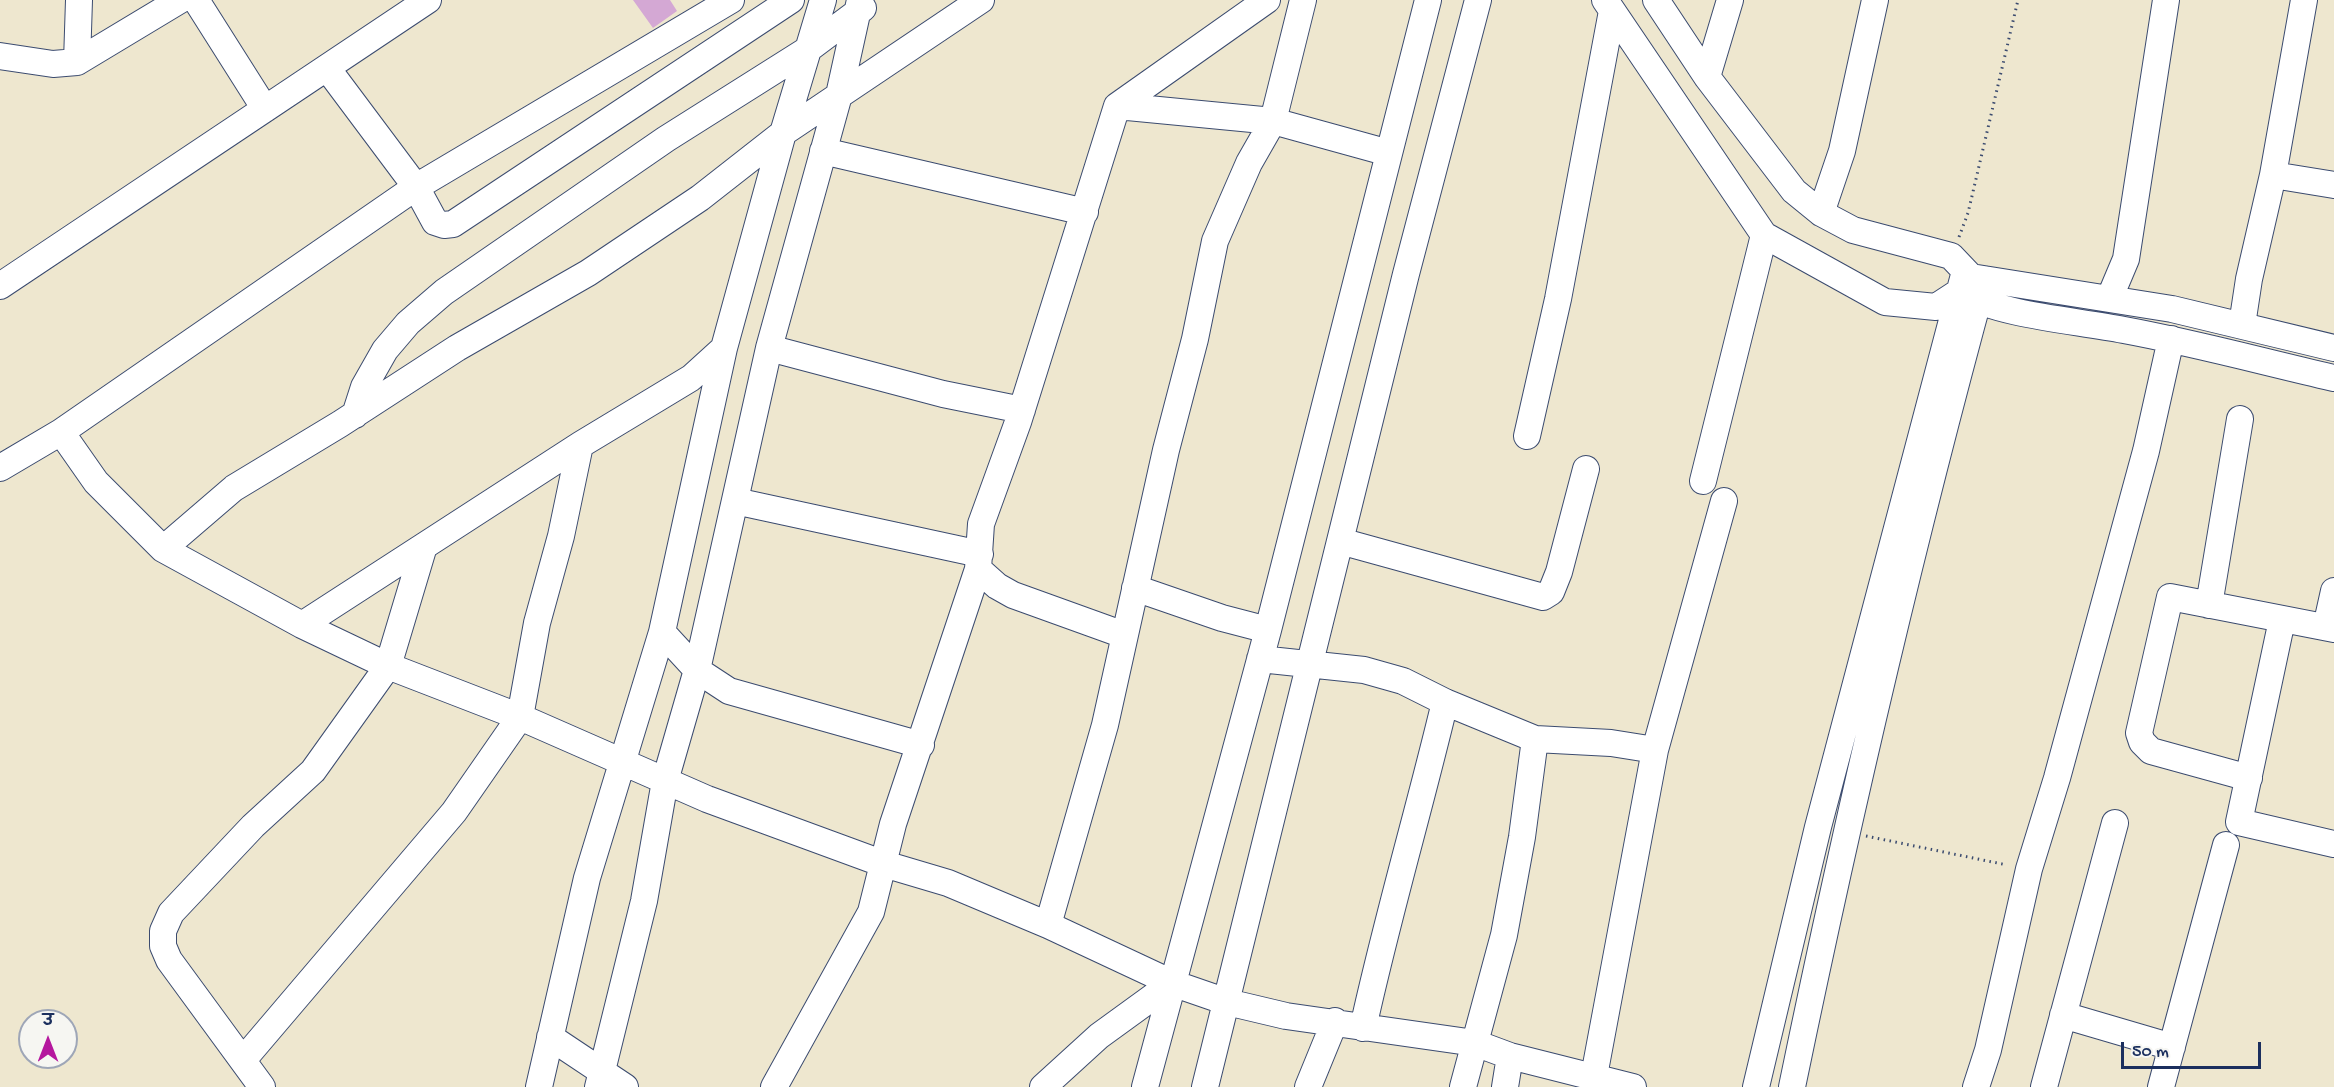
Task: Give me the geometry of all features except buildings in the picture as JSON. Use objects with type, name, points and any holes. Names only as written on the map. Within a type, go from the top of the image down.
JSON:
[{"type":"street","points":[[77,62],[79,0]]},
{"type":"street","points":[[0,56],[53,64],[77,62],[180,0]]},
{"type":"street","points":[[196,0],[265,109]]},
{"type":"street","points":[[0,286],[428,0]]},
{"type":"street","points":[[0,468],[61,432],[416,187],[731,0]]},
{"type":"street","points":[[327,68],[416,187],[435,222],[444,225],[453,224],[791,0]]},
{"type":"street","points":[[539,1087],[587,878],[663,632],[724,348],[822,0]]},
{"type":"street","points":[[163,549],[234,488],[355,415],[457,348],[588,273],[700,198],[783,133],[981,0]]},
{"type":"street","points":[[774,1087],[871,912],[893,824],[921,745],[979,562],[981,524],[1022,410],[1117,106],[1267,0]]},
{"type":"street","points":[[1048,925],[1105,725],[1124,635],[1195,339],[1215,241],[1249,164],[1273,121],[1303,0]]},
{"type":"street","points":[[1145,1087],[1268,630],[1428,0]]},
{"type":"street","points":[[1205,1087],[1340,541],[1478,0]]},
{"type":"street","points":[[1656,0],[1707,77],[1794,191],[1821,213],[1852,230],[1967,280],[2038,315],[2170,339],[2334,378]]},
{"type":"street","points":[[1707,77],[1730,0]]},
{"type":"street","points":[[1821,213],[1842,151],[1875,0]]},
{"type":"street","points":[[2110,297],[2126,259],[2166,0]]},
{"type":"street","points":[[2242,325],[2249,279],[2274,175],[2304,0]]},
{"type":"street","points":[[355,415],[364,387],[385,350],[408,323],[444,292],[666,139],[807,50],[864,4]]},
{"type":"street","points":[[600,1080],[644,901],[665,781],[697,670],[769,348],[864,4]]},
{"type":"street","points":[[1609,5],[1764,235],[1885,302],[1936,307],[1967,280],[2110,297],[2242,325],[2334,348]]},
{"type":"street","points":[[1527,436],[1558,299],[1609,5]]},
{"type":"street","points":[[1117,106],[1273,121],[1389,153]]},
{"type":"street","points":[[823,151],[1085,212]]},
{"type":"street","points":[[2274,175],[2334,185]]},
{"type":"street","points":[[1703,480],[1764,235]]},
{"type":"street","points":[[1792,1087],[1845,832],[1911,555],[1967,280]]},
{"type":"street","points":[[1756,1087],[1818,827],[1967,280]]},
{"type":"street","points":[[1976,1087],[1988,1050],[2029,869],[2057,778],[2146,451],[2170,339]]},
{"type":"street","points":[[302,625],[580,445],[690,378],[724,348]]},
{"type":"street","points":[[769,348],[943,394],[1022,410]]},
{"type":"street","points":[[2209,605],[2240,419]]},
{"type":"street","points":[[61,432],[96,482],[163,549],[302,625],[388,666],[520,717],[567,740],[625,761],[665,781],[884,864],[948,883],[1048,925],[1172,983],[1227,1002],[1286,1016],[1335,1021],[1363,1028],[1475,1043],[1510,1056],[1633,1087]]},
{"type":"street","points":[[243,1060],[454,812],[520,717],[537,623],[561,536],[580,445]]},
{"type":"street","points":[[1340,541],[1543,597],[1551,592],[1559,572],[1586,469]]},
{"type":"street","points":[[735,501],[979,562],[997,586],[1013,595],[1124,635]]},
{"type":"street","points":[[1594,1076],[1655,750],[1724,501]]},
{"type":"street","points":[[262,1087],[169,960],[163,946],[163,931],[181,899],[253,826],[313,771],[388,666],[424,546]]},
{"type":"street","points":[[1135,588],[1222,618],[1268,630]]},
{"type":"street","points":[[2249,777],[2151,751],[2142,742],[2139,733],[2170,597],[2330,628],[2334,591]]},
{"type":"street","points":[[2282,620],[2239,822],[2334,844]]},
{"type":"street","points":[[663,632],[697,670],[729,691],[753,700],[921,745]]},
{"type":"street","points":[[1260,659],[1310,662],[1365,670],[1403,681],[1445,702],[1535,739],[1611,743],[1655,750]]},
{"type":"street","points":[[1363,1028],[1394,893],[1425,787],[1445,702]]},
{"type":"street","points":[[1463,1087],[1504,935],[1522,837],[1535,739]]},
{"type":"street","points":[[2044,1087],[2115,823]]},
{"type":"street","points":[[2161,1087],[2226,845]]},
{"type":"street","points":[[1043,1087],[1099,1035],[1172,983]]},
{"type":"street","points":[[2063,1015],[2172,1047]]},
{"type":"street","points":[[1308,1087],[1335,1021]]},
{"type":"street","points":[[550,1037],[600,1080],[625,1087]]},
{"type":"street","points":[[1504,1087],[1510,1056]]},
{"type":"path","points":[[1967,280],[1968,213],[2018,0]]},
{"type":"path","points":[[1845,832],[2029,869]]}]
